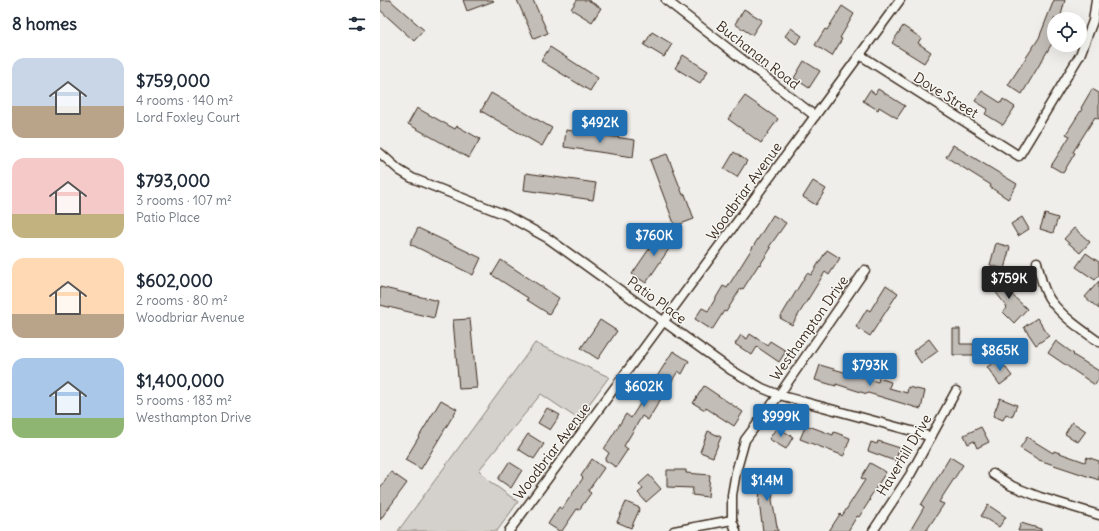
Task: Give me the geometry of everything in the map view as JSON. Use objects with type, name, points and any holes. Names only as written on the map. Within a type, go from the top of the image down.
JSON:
[{"type":"street","name":"Buchanan Road","points":[[666,0],[816,116]]},
{"type":"street","name":"Woodbriar Avenue","points":[[509,531],[665,322],[900,0]]},
{"type":"street","name":"Dove Street","points":[[860,55],[1019,156],[1080,55],[1092,21],[1096,0]]},
{"type":"street","name":"Patio Place","points":[[380,152],[399,170],[412,178],[506,215],[549,239],[731,370],[756,385],[779,395],[931,437]]},
{"type":"street","points":[[1037,262],[1043,283],[1051,300],[1071,322],[1099,342]]},
{"type":"street","name":"Westhampton Drive","points":[[736,531],[732,520],[732,495],[736,472],[745,440],[779,395],[865,270]]},
{"type":"street","name":"Haverhill Drive","points":[[873,531],[910,475],[956,391]]},
{"type":"street","points":[[993,474],[1012,486],[1033,494],[1099,514]]},
{"type":"street","points":[[674,530],[732,520]]},
{"type":"shaded area","points":[[535,343],[609,377],[578,419],[541,394],[479,470],[489,481],[518,502],[497,531],[398,531]]},
{"type":"building","points":[[380,0],[390,0],[424,30],[414,41],[380,10]]},
{"type":"building","points":[[463,0],[493,0],[494,1],[467,11]]},
{"type":"building","points":[[517,0],[533,0],[548,33],[534,39]]},
{"type":"building","points":[[577,0],[588,0],[601,8],[592,22],[571,9]]},
{"type":"building","points":[[1054,0],[1065,0],[1062,12],[1049,12]]},
{"type":"building","points":[[842,6],[854,14],[840,38],[842,39],[832,56],[815,45],[825,29],[827,30]]},
{"type":"building","points":[[744,9],[762,20],[752,35],[735,24]]},
{"type":"building","points":[[1047,18],[1047,52],[1022,94],[1008,85],[1039,38]]},
{"type":"building","points":[[903,26],[921,38],[918,43],[931,52],[924,63],[892,43]]},
{"type":"building","points":[[791,28],[802,36],[796,44],[785,36]]},
{"type":"building","points":[[652,32],[672,44],[664,57],[644,45]]},
{"type":"building","points":[[550,47],[598,78],[590,91],[541,61]]},
{"type":"building","points":[[683,55],[708,71],[700,83],[675,68]]},
{"type":"building","points":[[804,61],[820,71],[809,88],[794,78]]},
{"type":"building","points":[[878,89],[905,106],[897,118],[879,107],[878,110],[863,101],[870,90],[875,94]]},
{"type":"building","points":[[1092,89],[1099,93],[1099,119],[1095,117],[1073,152],[1075,153],[1063,173],[1051,166],[1070,136],[1066,134],[1082,109],[1081,108]]},
{"type":"building","points":[[982,91],[1001,103],[1003,99],[1015,107],[1003,125],[985,114],[988,109],[975,101]]},
{"type":"building","points":[[491,93],[552,128],[542,146],[481,111]]},
{"type":"building","points":[[745,96],[778,119],[761,143],[728,119]]},
{"type":"building","points":[[417,108],[455,129],[457,126],[480,139],[469,158],[408,124]]},
{"type":"building","points":[[566,130],[635,140],[633,157],[564,147]]},
{"type":"building","points":[[953,145],[1017,184],[1008,199],[990,187],[991,185],[946,157]]},
{"type":"building","points":[[734,152],[747,161],[737,177],[724,169]]},
{"type":"building","points":[[667,154],[683,195],[685,194],[694,219],[675,226],[650,160]]},
{"type":"building","points":[[526,173],[596,183],[593,200],[524,190]]},
{"type":"building","points":[[813,181],[826,189],[816,205],[803,197]]},
{"type":"building","points":[[1045,214],[1058,218],[1053,233],[1040,229]]},
{"type":"building","points":[[773,215],[786,223],[769,247],[771,248],[760,265],[759,264],[743,289],[741,288],[726,312],[724,311],[712,330],[695,319],[702,308],[708,311],[723,286],[727,288]]},
{"type":"building","points":[[1022,217],[1029,229],[1018,236],[1011,224]]},
{"type":"building","points":[[418,228],[481,258],[473,275],[410,244]]},
{"type":"building","points":[[1074,228],[1090,242],[1080,253],[1064,239]]},
{"type":"building","points":[[662,230],[675,240],[646,283],[632,274]]},
{"type":"building","points":[[996,243],[1010,247],[1004,269],[990,265]]},
{"type":"building","points":[[827,250],[840,258],[829,275],[825,272],[792,325],[780,318],[807,273],[811,275]]},
{"type":"building","points":[[1086,253],[1099,262],[1099,275],[1095,280],[1076,267]]},
{"type":"building","points":[[501,260],[559,298],[549,314],[527,300],[528,298],[492,275]]},
{"type":"building","points":[[1004,276],[1014,288],[1009,292],[1027,309],[1014,323],[1003,312],[1007,307],[991,286]]},
{"type":"building","points":[[1099,281],[1099,309],[1085,297]]},
{"type":"building","points":[[886,285],[898,293],[870,336],[856,327],[867,309],[870,311]]},
{"type":"building","points":[[380,287],[438,301],[434,318],[380,305]]},
{"type":"building","points":[[1037,318],[1049,336],[1036,345],[1024,327]]},
{"type":"building","points":[[470,319],[477,388],[459,389],[453,320]]},
{"type":"building","points":[[600,320],[617,331],[598,359],[581,348]]},
{"type":"building","points":[[953,329],[960,329],[960,344],[974,344],[974,355],[953,355]]},
{"type":"building","points":[[750,334],[767,345],[770,341],[786,351],[779,362],[757,347],[752,355],[735,344],[741,335],[747,339]]},
{"type":"building","points":[[929,339],[938,351],[921,363],[913,351]]},
{"type":"building","points":[[1056,341],[1074,354],[1073,355],[1099,371],[1099,378],[1095,385],[1048,353]]},
{"type":"building","points":[[673,351],[689,361],[682,374],[678,371],[648,420],[642,416],[624,446],[628,449],[616,467],[605,460],[609,453],[604,449],[626,414],[631,418]]},
{"type":"building","points":[[999,359],[1012,376],[1000,385],[987,367]]},
{"type":"building","points":[[820,365],[878,382],[879,378],[891,382],[889,388],[907,393],[908,387],[925,391],[921,409],[836,384],[836,386],[815,380]]},
{"type":"building","points":[[704,386],[743,412],[734,426],[706,408],[705,410],[693,403]]},
{"type":"building","points":[[1000,398],[1017,405],[1012,417],[1006,414],[1003,420],[993,416]]},
{"type":"building","points":[[441,400],[457,409],[421,469],[405,460]]},
{"type":"building","points":[[547,408],[560,415],[550,430],[538,423]]},
{"type":"building","points":[[1072,422],[1086,431],[1078,442],[1065,434]]},
{"type":"building","points":[[806,425],[833,435],[834,432],[850,438],[844,456],[800,439]]},
{"type":"building","points":[[777,427],[793,437],[786,449],[769,439]]},
{"type":"building","points":[[981,427],[989,442],[977,448],[974,441],[968,444],[964,435]]},
{"type":"building","points":[[708,431],[721,437],[713,457],[700,452]]},
{"type":"building","points":[[528,434],[544,444],[534,459],[518,449]]},
{"type":"building","points":[[1027,437],[1053,453],[1054,451],[1085,462],[1087,457],[1099,461],[1099,480],[1039,460],[1020,448]]},
{"type":"building","points":[[878,441],[900,448],[895,461],[868,451],[871,442],[877,444]]},
{"type":"building","points":[[950,457],[963,465],[939,502],[944,504],[926,531],[910,531],[924,507],[921,505]]},
{"type":"building","points":[[592,459],[604,468],[588,491],[591,493],[579,510],[577,509],[562,531],[559,531],[548,524],[559,507],[562,509],[583,478],[581,476]]},
{"type":"building","points":[[509,462],[522,470],[511,488],[498,479]]},
{"type":"building","points":[[870,463],[886,472],[869,499],[870,500],[859,517],[857,516],[848,531],[829,531],[840,514],[842,516],[865,480],[861,478]]},
{"type":"building","points":[[667,470],[686,470],[686,473],[710,475],[708,497],[692,495],[693,488],[667,487]]},
{"type":"building","points":[[761,471],[775,472],[772,500],[778,531],[763,531],[759,502]]},
{"type":"building","points":[[391,472],[407,483],[380,520],[380,488]]},
{"type":"building","points":[[649,475],[661,489],[646,502],[638,493],[643,489],[639,484]]},
{"type":"building","points":[[626,502],[640,508],[631,528],[617,522]]},
{"type":"building","points":[[988,505],[1006,517],[999,527],[981,516]]},
{"type":"building","points":[[1021,523],[1041,529],[1041,531],[1018,531]]}]
